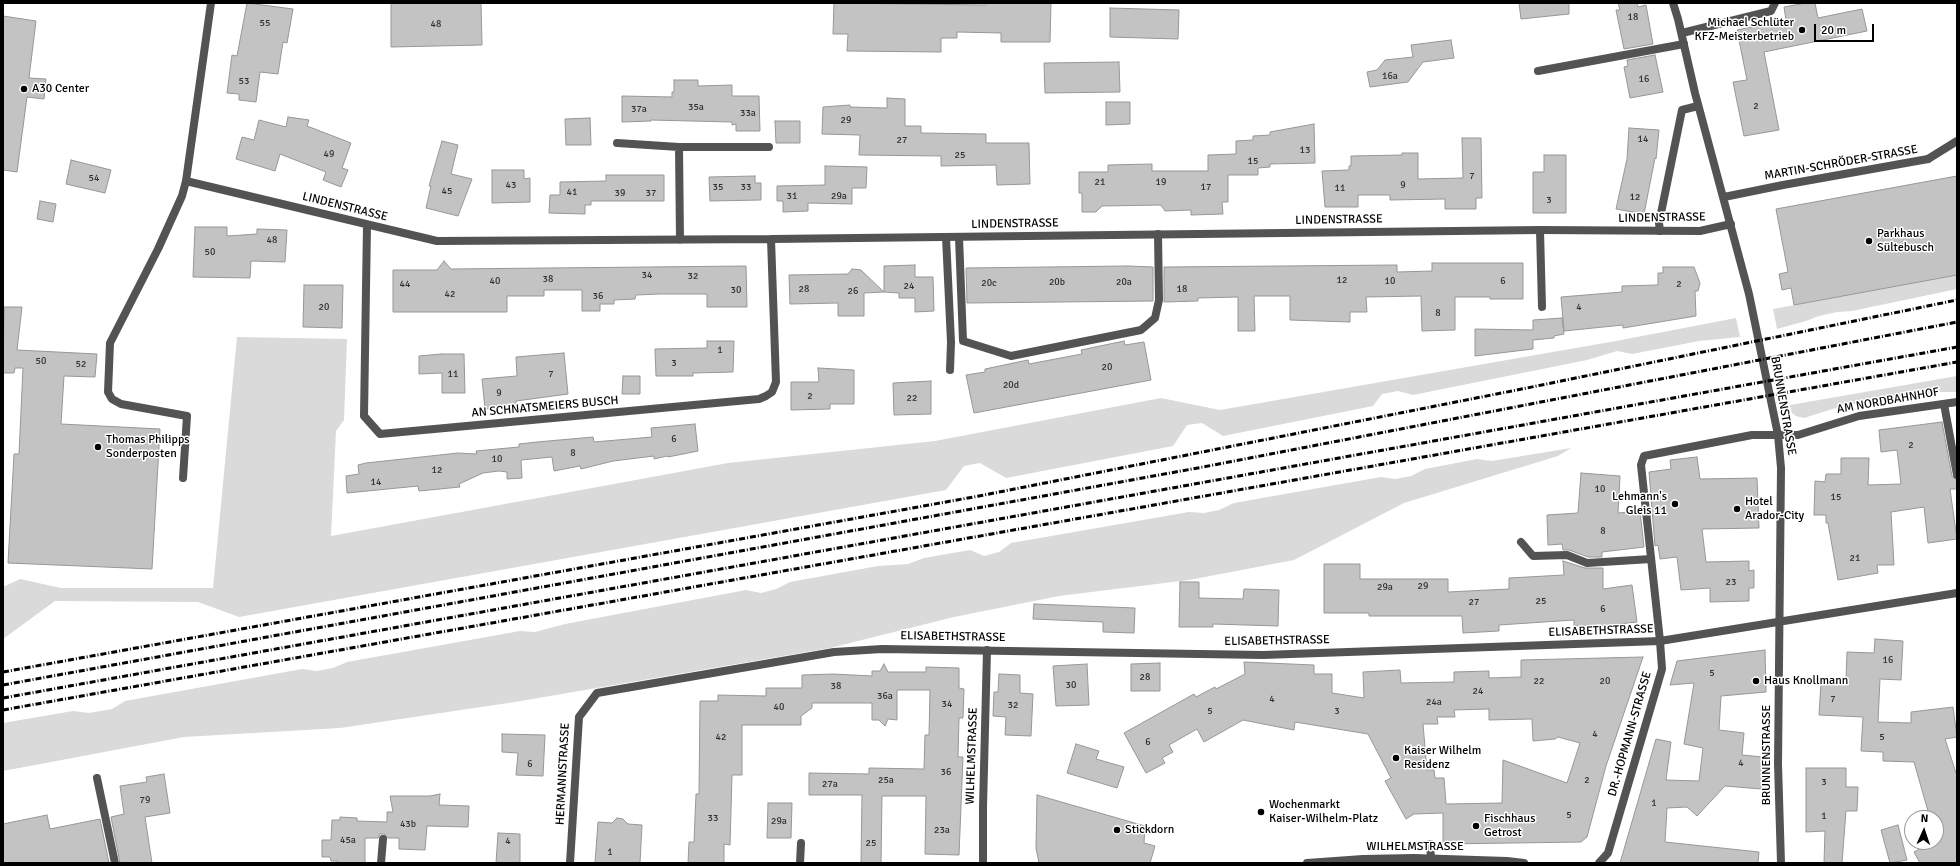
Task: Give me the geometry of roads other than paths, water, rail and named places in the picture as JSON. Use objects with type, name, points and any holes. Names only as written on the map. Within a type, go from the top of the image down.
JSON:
[{"type":"street","points":[[183,478],[186,416],[121,404],[112,400],[108,392],[110,343],[158,249],[182,196],[186,181],[211,3]]},
{"type":"street","name":"BRUNNENSTRASSE","points":[[1673,3],[1682,32],[1698,106],[1724,197],[1749,294],[1778,435],[1781,468],[1778,764],[1781,863]]},
{"type":"street","name":"BRUNNENSTRASSE","points":[[1677,3],[1678,19]]},
{"type":"street","points":[[1682,32],[1771,11],[1775,3]]},
{"type":"street","points":[[1538,72],[1684,44]]},
{"type":"street","points":[[1660,231],[1659,223],[1682,110],[1698,106]]},
{"type":"street","name":"MARTIN-SCHRÖDER-STRASSE","points":[[1724,197],[1928,159],[1957,141]]},
{"type":"street","points":[[616,143],[679,147],[769,147]]},
{"type":"street","points":[[679,147],[680,240]]},
{"type":"street","name":"LINDENSTRASSE","points":[[186,181],[437,241],[946,238],[1540,230],[1700,232],[1731,224]]},
{"type":"street","name":"AN SCHNATSMEIERS BUSCH","points":[[367,224],[364,416],[380,434],[759,399],[766,396],[772,392],[776,382],[771,239]]},
{"type":"street","points":[[1540,230],[1542,307]]},
{"type":"street","points":[[959,237],[963,341],[1011,356],[1142,330],[1155,318],[1159,300],[1158,234]]},
{"type":"street","points":[[946,238],[951,342],[950,370]]},
{"type":"street","name":"AM NORDBAHNHOF","points":[[1778,435],[1809,432],[1859,416],[1957,402]]},
{"type":"street","points":[[1944,404],[1957,475]]},
{"type":"street","name":"DR.-HOPMANN-STRASSE","points":[[1599,863],[1608,853],[1662,669],[1640,465],[1644,456],[1752,435],[1778,435]]},
{"type":"street","points":[[1521,542],[1533,556],[1567,555],[1587,563],[1651,559]]},
{"type":"street","name":"ELISABETHSTRASSE","points":[[597,693],[834,652],[900,648],[1262,655],[1660,642],[1957,593]]},
{"type":"street","name":"WILHELMSTRASSE","points":[[983,863],[987,650]]},
{"type":"street","name":"HERMANNSTRASSE","points":[[570,863],[579,717],[597,693]]},
{"type":"street","points":[[97,778],[115,863]]},
{"type":"street","points":[[381,863],[383,839]]},
{"type":"street","points":[[800,863],[801,843]]},
{"type":"street","points":[[1430,844],[1431,858]]},
{"type":"street","name":"WILHELMSTRASSE","points":[[1307,863],[1363,859],[1431,858],[1524,863]]},
{"type":"railway","points":[[3,672],[979,496],[1527,388],[1957,300]]},
{"type":"railway","points":[[3,685],[1203,467],[1957,322]]},
{"type":"railway","points":[[3,698],[1957,347]]},
{"type":"railway","points":[[3,710],[1957,362]]},
{"type":"place","name":"Michael Schlüter KFZ-Meisterbetrieb","points":[[1802,30]]},
{"type":"place","name":"A30 Center","points":[[24,89]]},
{"type":"place","name":"Parkhaus Sültebusch","points":[[1869,241]]},
{"type":"place","name":"Thomas Philipps Sonderposten","points":[[98,447]]},
{"type":"place","name":"Lehmann's Gleis 11","points":[[1675,504]]},
{"type":"place","name":"Hotel Arador-City","points":[[1737,509]]},
{"type":"place","name":"Haus Knollmann","points":[[1756,681]]},
{"type":"place","name":"Kaiser Wilhelm Residenz","points":[[1396,758]]},
{"type":"place","name":"Wochenmarkt Kaiser-Wilhelm-Platz","points":[[1261,812]]},
{"type":"place","name":"Fischhaus Getrost","points":[[1476,826]]},
{"type":"place","name":"Stickdorn","points":[[1117,830]]}]
